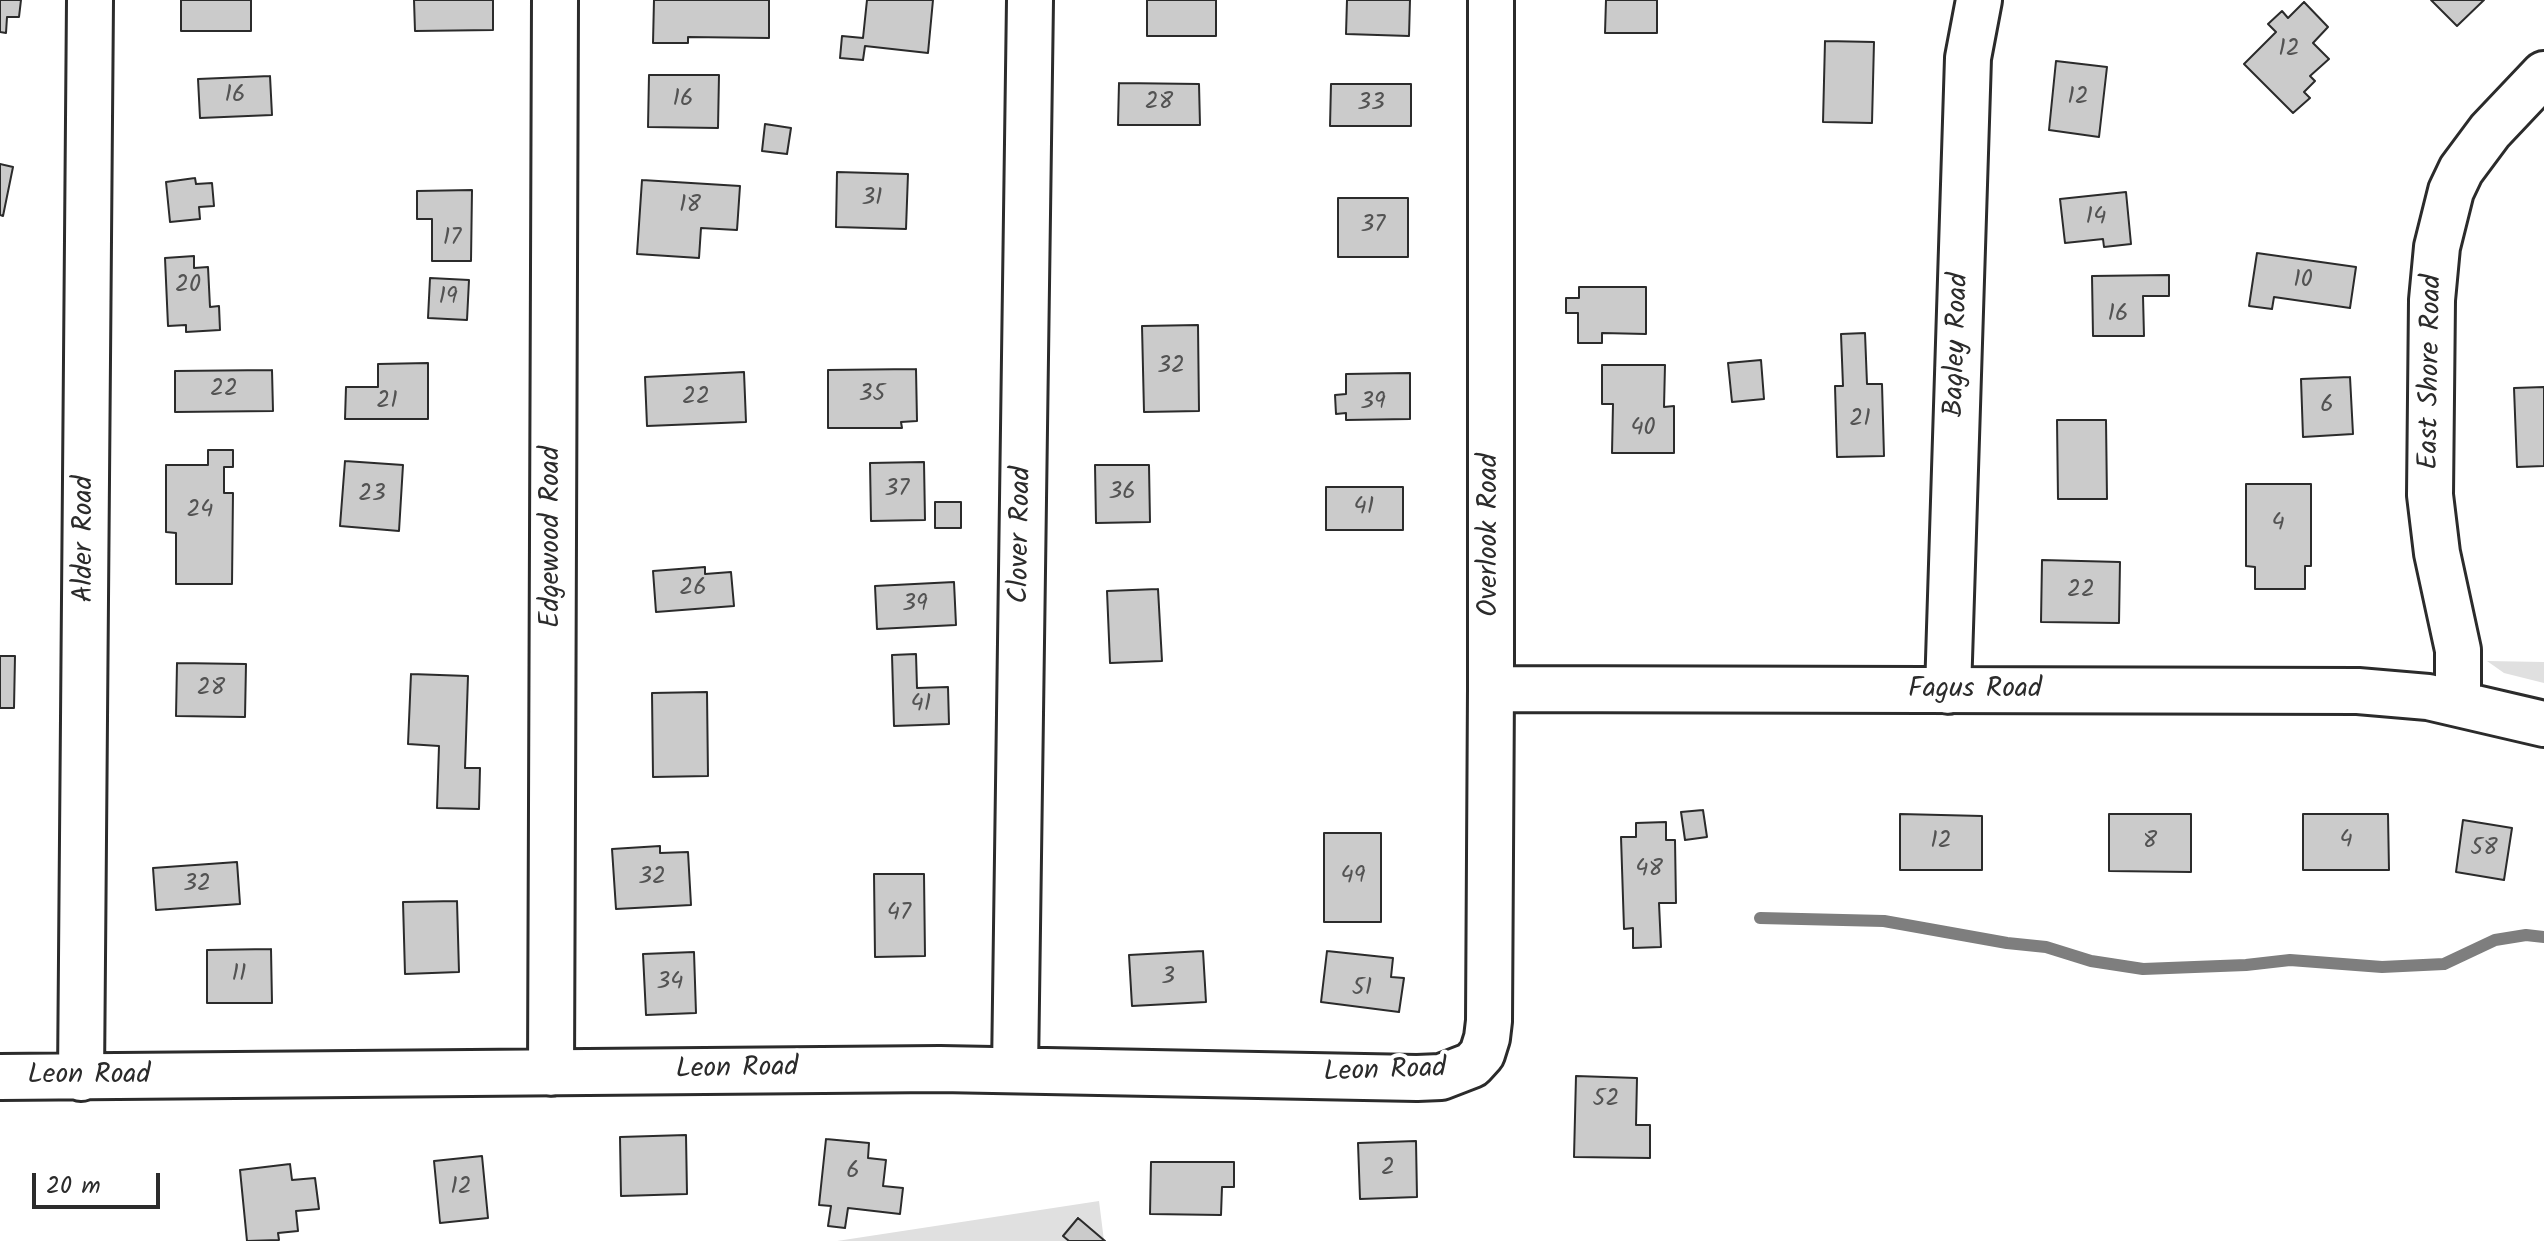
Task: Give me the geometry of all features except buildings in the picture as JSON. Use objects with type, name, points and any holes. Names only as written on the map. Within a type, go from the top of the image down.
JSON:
[{"type":"street","name":"Alder Road","points":[[81,1078],[90,0]]},
{"type":"street","name":"Edgewood Road","points":[[551,1073],[555,0]]},
{"type":"street","name":"Clover Road","points":[[1015,1070],[1030,0]]},
{"type":"street","name":"Overlook Road","points":[[1472,1065],[1482,1054],[1489,1021],[1491,0]]},
{"type":"street","name":"Bagley Road","points":[[1948,691],[1968,58],[1979,0]]},
{"type":"street","name":"East Shore Road","points":[[2458,703],[2458,650],[2437,553],[2430,495],[2432,300],[2437,247],[2447,203],[2461,170],[2490,131],[2544,74]]},
{"type":"street","name":"Fagus Road","points":[[1491,689],[2358,691],[2395,693],[2458,703],[2544,724]]},
{"type":"street","name":"Leon Road","points":[[0,1077],[1015,1070],[1417,1078],[1441,1077],[1472,1065]]},
{"type":"shaded area","points":[[2487,661],[2544,662],[2544,683],[2504,673]]},
{"type":"shaded area","points":[[1099,1201],[1104,1241],[837,1241]]},
{"type":"waterway","points":[[1760,918],[1884,921],[2046,947],[2091,961],[2143,969],[2290,960],[2382,967],[2444,964],[2495,940],[2526,935],[2544,937]]}]
